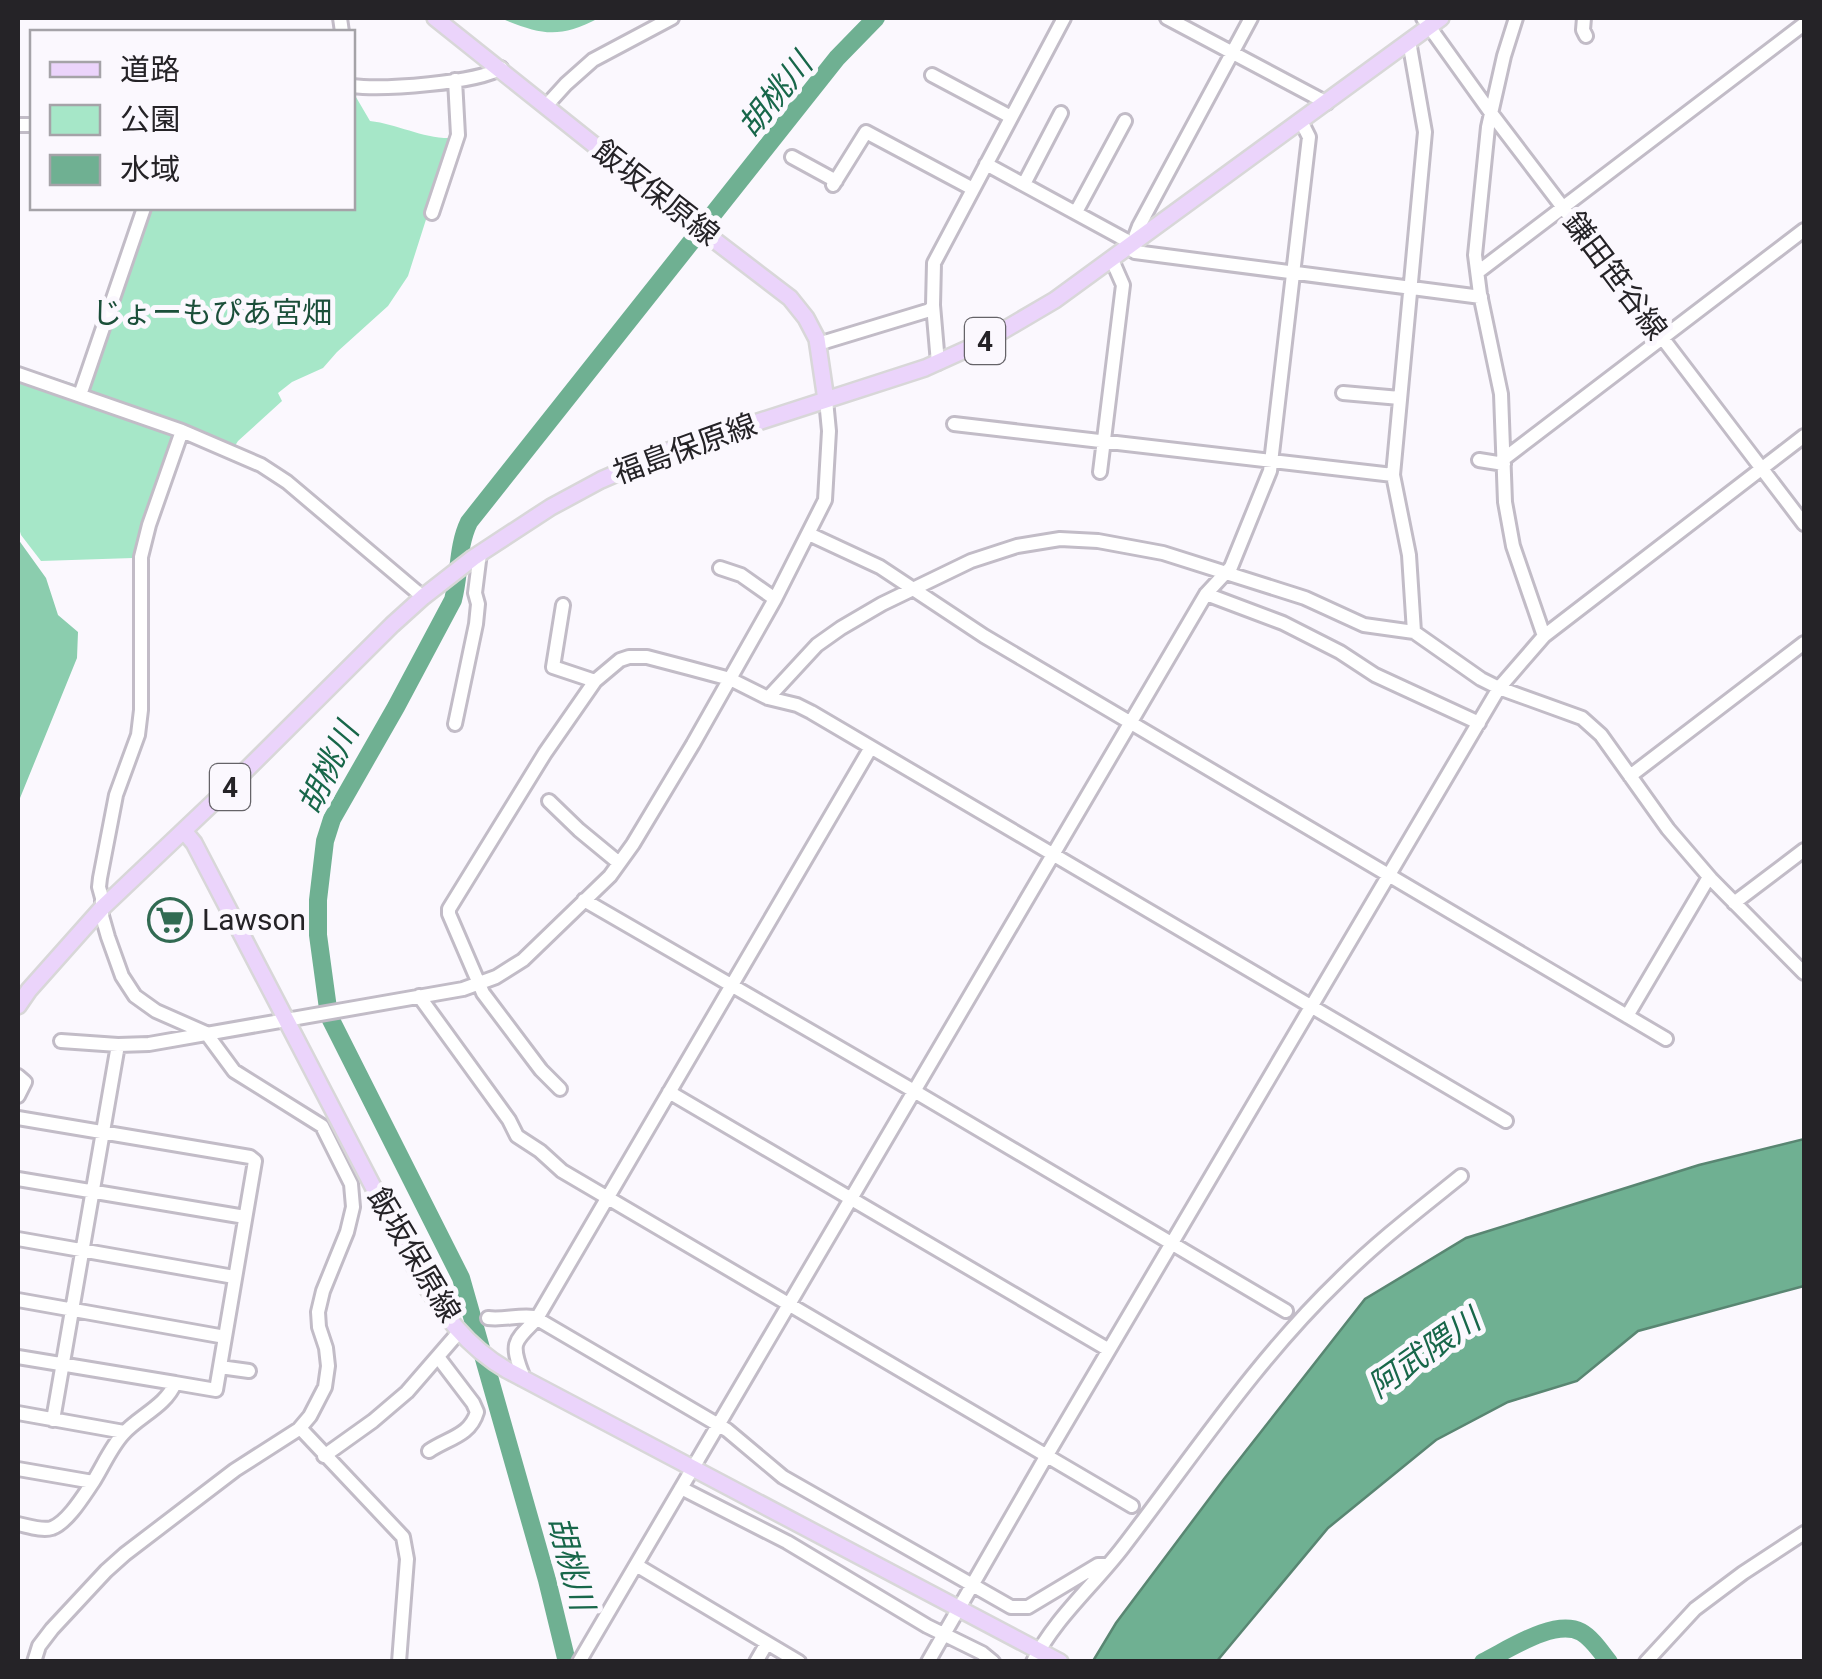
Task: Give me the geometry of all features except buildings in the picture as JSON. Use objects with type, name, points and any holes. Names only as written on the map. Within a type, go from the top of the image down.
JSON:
[{"type":"main road","name":"飯坂保原線","points":[[435,18],[790,298],[810,323],[818,344],[826,400]]},
{"type":"main road","name":"福島保原線","points":[[18,1006],[102,908],[423,596],[476,556],[551,507],[668,451],[880,385],[987,340],[1112,260],[1327,103],[1431,21]]},
{"type":"main road","name":"飯坂保原線","points":[[184,830],[418,1273],[460,1333],[495,1364],[960,1608],[1036,1656],[1060,1662]]},
{"type":"street","points":[[546,106],[594,60],[672,18]]},
{"type":"street","points":[[938,363],[934,263],[1064,18]]},
{"type":"street","points":[[1167,18],[1327,103]]},
{"type":"street","points":[[1251,18],[1139,226],[1133,244],[1136,252],[1481,296]]},
{"type":"street","points":[[1516,18],[1488,126],[1476,236],[1481,296],[1502,394],[1504,502],[1513,546],[1544,636]]},
{"type":"street","points":[[1584,18],[1586,36]]},
{"type":"street","name":"鎌田笹谷線","points":[[1431,21],[1491,112],[1804,524]]},
{"type":"street","points":[[1478,272],[1800,25]]},
{"type":"street","points":[[1409,41],[1425,132],[1393,475],[1409,555],[1414,632]]},
{"type":"street","points":[[355,86],[389,88],[481,77],[501,68]]},
{"type":"street","points":[[932,75],[1011,116]]},
{"type":"street","points":[[432,213],[458,135],[455,80]]},
{"type":"street","points":[[1024,184],[1062,112]]},
{"type":"street","points":[[1076,212],[1125,121]]},
{"type":"street","points":[[579,1662],[1206,594],[1226,573],[1264,487],[1271,460],[1309,137],[1302,121]]},
{"type":"street","points":[[792,157],[834,183],[866,132],[973,189]]},
{"type":"street","points":[[986,164],[1133,244]]},
{"type":"street","points":[[80,396],[143,210]]},
{"type":"street","points":[[1480,460],[1504,461],[1804,230]]},
{"type":"street","points":[[1100,472],[1123,285],[1112,260]]},
{"type":"street","points":[[818,344],[930,310],[933,305]]},
{"type":"street","points":[[18,374],[182,432],[276,474],[423,596]]},
{"type":"street","points":[[1344,394],[1400,398]]},
{"type":"street","points":[[60,1041],[150,1044],[478,985],[522,960],[610,876],[693,744],[775,599],[826,500],[830,431],[826,400]]},
{"type":"street","points":[[954,424],[1393,475]]},
{"type":"street","points":[[34,1662],[39,1646],[52,1629],[125,1554],[235,1470],[300,1428],[310,1416],[326,1387],[328,1366],[318,1312],[348,1232],[350,1184],[322,1126],[234,1071],[206,1033],[156,1011],[135,996],[118,967],[103,922],[98,888],[116,795],[140,720],[141,557],[182,432]]},
{"type":"street","points":[[928,1662],[1500,688],[1544,636],[1804,436]]},
{"type":"street","points":[[809,534],[860,556],[916,589],[984,636],[1666,1040]]},
{"type":"street","points":[[768,698],[817,645],[868,611],[971,562],[1017,546],[1060,539],[1098,541],[1164,553],[1305,598],[1364,626],[1414,632],[1472,674],[1591,723],[1668,829],[1804,973]]},
{"type":"street","points":[[455,724],[476,624],[476,556]]},
{"type":"street","points":[[720,568],[740,575],[775,599]]},
{"type":"street","points":[[1206,594],[1283,623],[1340,652],[1374,675],[1479,724]]},
{"type":"street","points":[[563,606],[553,667],[594,682]]},
{"type":"street","points":[[1630,776],[1804,643]]},
{"type":"street","points":[[560,1089],[541,1070],[478,985],[448,914],[536,767],[594,682],[620,660],[638,656],[730,679],[768,698],[811,712],[1506,1121]]},
{"type":"street","points":[[521,1378],[516,1359],[518,1336],[536,1320],[870,749]]},
{"type":"street","points":[[549,801],[619,863]]},
{"type":"street","points":[[1734,903],[1804,850]]},
{"type":"street","points":[[1627,1016],[1709,876]]},
{"type":"street","points":[[584,900],[1286,1311]]},
{"type":"street","points":[[419,996],[505,1114],[516,1136],[562,1171],[1132,1506]]},
{"type":"street","points":[[53,1420],[118,1044]]},
{"type":"street","points":[[18,1076],[25,1082],[18,1096]]},
{"type":"street","points":[[669,1092],[1109,1350]]},
{"type":"street","points":[[18,1118],[250,1157],[255,1162],[216,1390],[18,1357]]},
{"type":"street","points":[[1036,1656],[1234,1398],[1300,1321],[1386,1237],[1462,1176]]},
{"type":"street","points":[[18,1179],[245,1217]]},
{"type":"street","points":[[352,1198],[373,1187]]},
{"type":"street","points":[[18,1240],[234,1277]]},
{"type":"street","points":[[18,1300],[225,1337]]},
{"type":"street","points":[[488,1318],[534,1317],[718,1425],[783,1476],[1011,1607],[1024,1608],[1098,1565],[1108,1565]]},
{"type":"street","points":[[324,1456],[394,1404],[460,1333]]},
{"type":"street","points":[[429,1451],[464,1433],[477,1412],[438,1357]]},
{"type":"street","points":[[220,1368],[249,1372]]},
{"type":"street","points":[[18,1524],[52,1528],[75,1507],[124,1432],[164,1400],[175,1383]]},
{"type":"street","points":[[18,1413],[124,1432]]},
{"type":"street","points":[[300,1428],[404,1542],[407,1559],[398,1662]]},
{"type":"street","points":[[18,1469],[93,1482]]},
{"type":"street","points":[[681,1488],[787,1542],[994,1662]]},
{"type":"street","points":[[1646,1662],[1695,1608],[1804,1533]]},
{"type":"street","points":[[636,1566],[799,1662]]},
{"type":"street","points":[[756,1662],[766,1642]]},
{"type":"green space","name":"じょーもぴあ宮畑","points":[[355,95],[370,121],[452,138],[408,276],[388,306],[323,368],[278,393],[282,401],[238,441],[228,457],[184,439],[154,498],[133,558],[41,561],[21,535],[18,366],[77,385],[136,210],[355,210]]},
{"type":"shaded area","points":[[500,18],[599,18],[572,29],[550,32]]},
{"type":"shaded area","points":[[18,539],[46,578],[58,615],[78,632],[77,658],[18,803]]},
{"type":"water","name":"阿武隈川","points":[[1804,1139],[1804,1286],[1638,1331],[1577,1381],[1508,1402],[1436,1440],[1328,1528],[1217,1661],[1093,1661],[1116,1623],[1224,1479],[1365,1299],[1466,1238],[1699,1165]]},
{"type":"waterway","name":"胡桃川","points":[[567,1662],[461,1278],[329,1016],[318,935],[325,841],[332,819],[453,600],[462,541],[469,522],[837,58],[876,18]]},
{"type":"waterway","points":[[1483,1662],[1531,1637],[1558,1629],[1581,1632],[1609,1662]]},
{"type":"place","name":"Lawson","points":[[170,920]]}]
